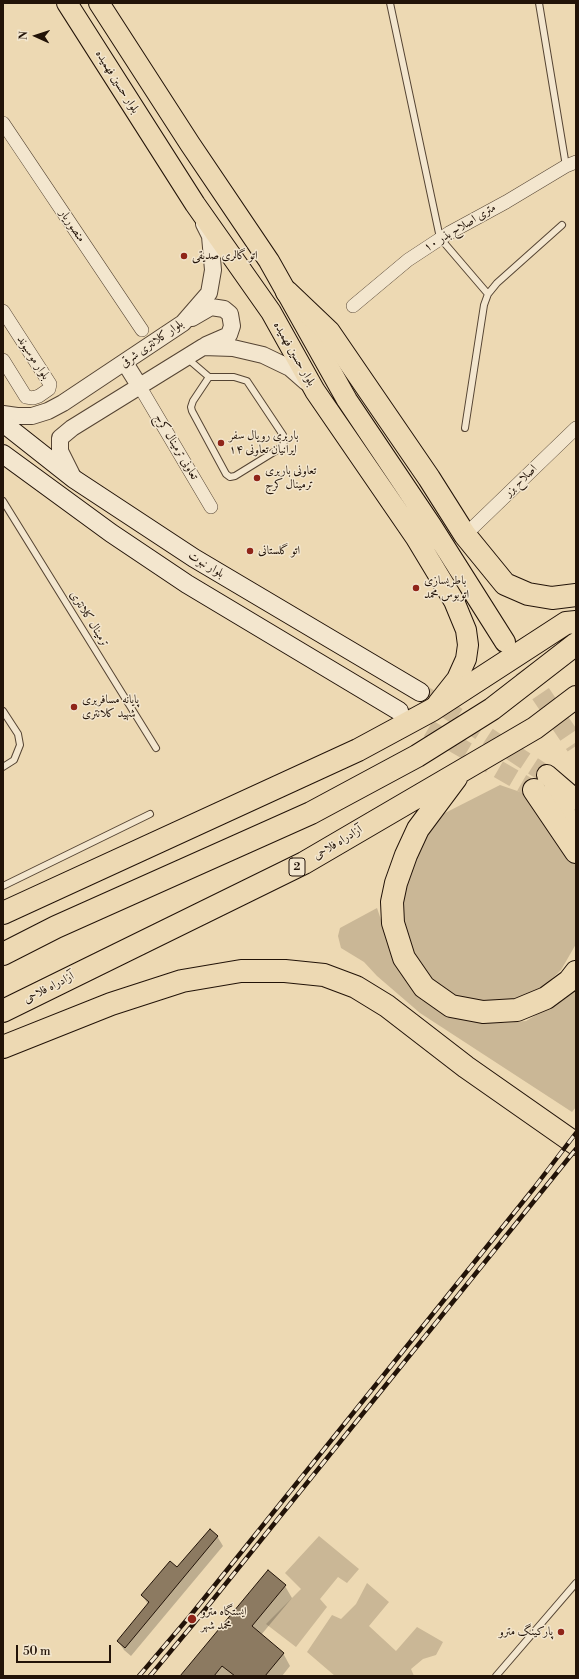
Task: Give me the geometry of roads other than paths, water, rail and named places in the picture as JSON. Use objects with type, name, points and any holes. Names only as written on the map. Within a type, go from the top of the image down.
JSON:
[{"type":"highway","points":[[287,292],[329,332],[407,445],[465,534],[505,584],[528,594],[552,598],[576,595]]},
{"type":"highway","points":[[3,913],[358,750],[432,710],[566,623],[576,622]]},
{"type":"highway","points":[[3,954],[56,927],[311,813],[417,756],[492,709],[576,644]]},
{"type":"highway","name":"آزادراه فلاحی","points":[[3,1011],[304,864],[535,728],[576,697]]},
{"type":"highway","points":[[463,769],[418,829],[406,855],[396,883],[392,902],[393,923],[404,958],[424,987],[451,1006],[483,1012],[517,1010],[546,998],[569,981],[576,972]]},
{"type":"highway","points":[[541,783],[576,852]]},
{"type":"highway","points":[[3,1047],[111,1004],[182,981],[241,971],[285,971],[324,975],[356,987],[387,1006],[466,1067],[576,1144]]},
{"type":"main road","name":"بلوار حسین فهمیده","points":[[67,3],[195,204],[271,312],[315,391],[416,538],[454,601],[466,630],[468,645],[466,659],[457,678],[432,710]]},
{"type":"main road","name":"بلوار حسین فهمیده","points":[[99,3],[190,144],[269,261],[347,400],[432,524],[505,642]]},
{"type":"main road","name":"بلوار نبوت","points":[[3,423],[74,479],[194,558],[420,692]]},
{"type":"main road","points":[[3,454],[111,533],[187,584],[399,711]]},
{"type":"main road","points":[[541,783],[576,800]]},
{"type":"main road","points":[[541,783],[576,824]]},
{"type":"street","name":"منصوریار","points":[[3,123],[142,330]]},
{"type":"street","name":"۱۰ متری اصلاح بذر","points":[[352,306],[408,260],[440,238],[571,164]]},
{"type":"street","name":"بلوار کلانتری شرقی","points":[[3,414],[32,416],[48,411],[125,363],[183,324],[209,293],[213,270],[210,236],[195,204]]},
{"type":"street","points":[[74,479],[60,451],[60,438],[72,428],[203,347],[229,335],[232,326],[230,314],[224,309],[211,308],[183,324]]},
{"type":"street","name":"بلوار موسیوند","points":[[3,311],[50,384],[49,389],[39,396],[33,398],[26,397],[3,360]]},
{"type":"street","points":[[203,347],[233,348],[263,355],[290,368],[315,391]]},
{"type":"street","points":[[125,363],[140,387]]},
{"type":"street","name":"تعاونی ترمینال کرج","points":[[140,387],[211,507]]},
{"type":"street","name":"اصلاح بزر","points":[[465,534],[576,428]]},
{"type":"street","points":[[3,467],[23,470]]},
{"type":"lane","points":[[390,3],[440,238],[488,294]]},
{"type":"lane","points":[[539,3],[571,164]]},
{"type":"lane","points":[[465,428],[484,305],[488,294],[503,278],[562,225]]},
{"type":"lane","points":[[187,358],[209,377],[234,377],[246,381],[282,435],[284,442],[282,447],[235,476],[230,477],[226,474],[192,411],[191,407],[193,401],[209,377]]},
{"type":"lane","name":"ترمینال کلانتری","points":[[3,501],[156,748]]},
{"type":"lane","points":[[3,711],[18,734],[20,744],[14,760],[3,768]]},
{"type":"lane","points":[[3,886],[150,814]]},
{"type":"lane","points":[[496,1676],[576,1583]]},
{"type":"tunnel","points":[[507,644],[576,746]]},
{"type":"tunnel","points":[[420,692],[547,775]]},
{"type":"tunnel","points":[[405,715],[534,790]]},
{"type":"railway","points":[[139,1676],[190,1616],[534,1188],[576,1133]]},
{"type":"railway","points":[[150,1676],[576,1149]]},
{"type":"place","name":"اتو گالری صدیقی","points":[[184,256]]},
{"type":"place","name":"باربری رویال سفر ایرانیان تعاونی ۱۴","points":[[221,443]]},
{"type":"place","name":"تعاونی باربری ترمینال کرج","points":[[257,478]]},
{"type":"place","name":"اتو گلستانی","points":[[250,551]]},
{"type":"place","name":"باطریسازی اتوبوس محمد","points":[[416,588]]},
{"type":"place","name":"پایانه مسافربری شهید کلانتری","points":[[74,707]]},
{"type":"place","name":"ایستگاه مترو محمد شهر","points":[[192,1619]]},
{"type":"place","name":"پارکینگ مترو","points":[[561,1632]]}]
